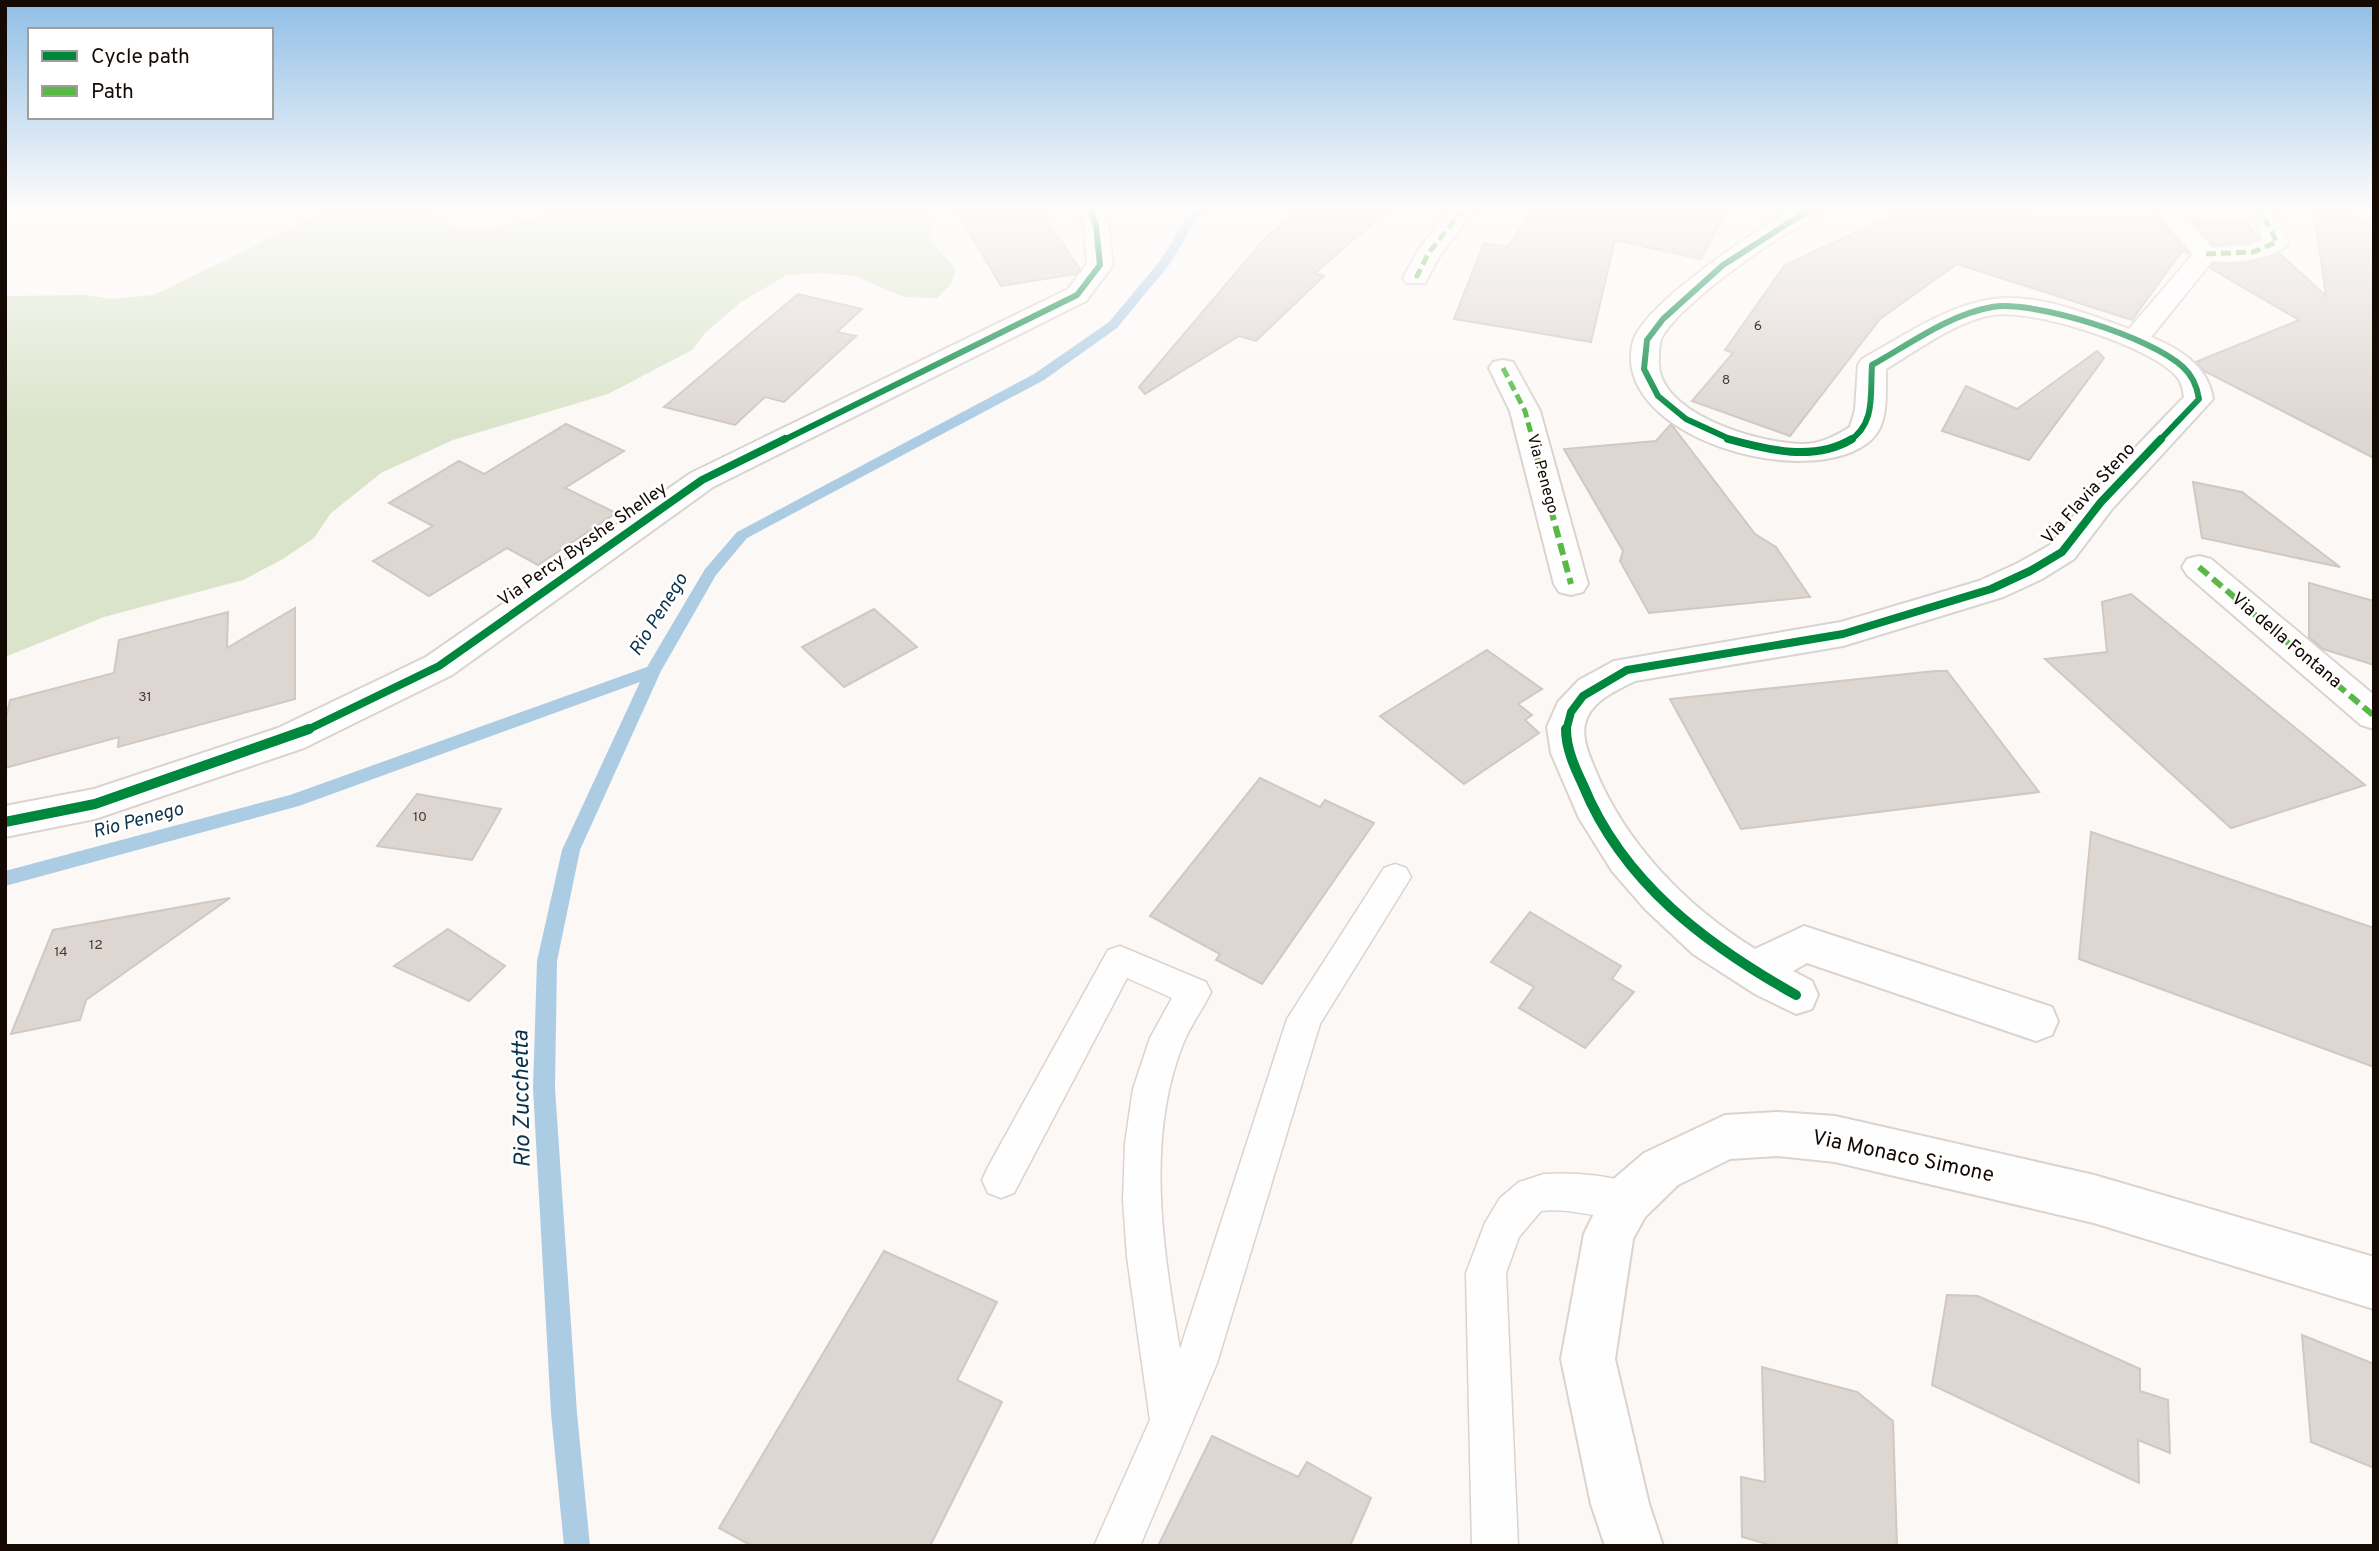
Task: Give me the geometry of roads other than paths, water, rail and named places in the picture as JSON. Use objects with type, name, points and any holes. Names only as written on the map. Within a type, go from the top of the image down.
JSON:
[{"type":"street","name":"Via Percy Bysshe Shelley","points":[[5,822],[95,804],[291,738],[439,666],[702,480],[1077,295],[1088,280]]},
{"type":"street","name":"Via Flavia Steno","points":[[1702,280],[1658,325],[1647,341],[1644,356],[1652,387],[1669,409],[1717,436],[1756,448],[1789,453],[1823,452],[1855,439],[1867,422],[1871,365],[1975,312],[1995,307],[2018,307],[2134,340],[2172,358],[2185,368],[2199,388],[2199,399],[2101,502],[2063,552],[1991,589],[1843,634],[1626,670],[1592,689],[1567,719],[1566,740],[1589,807],[1621,857],[1698,933],[1754,971],[1796,995]]},
{"type":"street","points":[[2134,340],[2186,280]]},
{"type":"street","name":"Via Penego","points":[[1503,368],[1525,411],[1571,584]]},
{"type":"street","name":"Via della Fontana","points":[[2199,567],[2374,716]]},
{"type":"street","points":[[1754,971],[1804,944],[2036,1021]]},
{"type":"street","name":"Via Monaco Simone","points":[[1634,1546],[1620,1504],[1588,1359],[1609,1234],[1627,1200],[1661,1169],[1725,1137],[1777,1134],[1835,1139],[2094,1199],[2374,1283]]},
{"type":"lane","points":[[1117,1546],[1196,1363],[1304,1019],[1395,877]]},
{"type":"lane","points":[[1001,1180],[1120,960],[1194,992],[1181,1008],[1160,1054],[1143,1117],[1142,1151],[1152,1296],[1171,1421]]},
{"type":"lane","points":[[1495,1546],[1486,1273],[1499,1235],[1517,1208],[1542,1191],[1627,1200]]},
{"type":"waterway","name":"Rio Penego","points":[[653,671],[710,572],[742,535],[1039,377],[1113,325],[1150,280]]},
{"type":"waterway","name":"Rio Penego","points":[[5,879],[293,801],[653,671]]},
{"type":"waterway","name":"Rio Zucchetta","points":[[577,1546],[564,1413],[544,1088],[547,961],[571,850],[653,671]]}]
